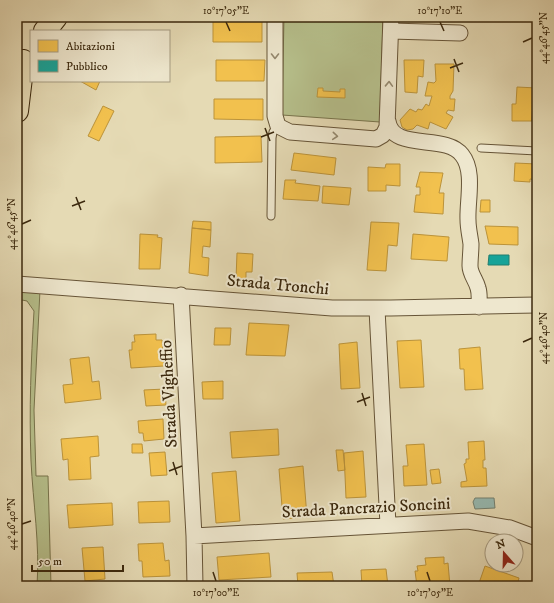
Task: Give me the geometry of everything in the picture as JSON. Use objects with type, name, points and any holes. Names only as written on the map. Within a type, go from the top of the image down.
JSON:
[{"type":"main road","points":[[46,30],[56,17]]},
{"type":"main road","points":[[17,110],[24,59]]},
{"type":"street","points":[[275,17],[274,116],[278,126],[290,132],[374,139],[383,142],[404,144],[414,141]]},
{"type":"street","points":[[374,139],[378,139],[385,132],[388,121],[391,24],[460,33]]},
{"type":"street","points":[[388,121],[390,129],[396,135],[414,141],[447,145],[456,149],[465,159],[468,173],[468,220],[471,248],[470,268],[478,288],[479,306]]},
{"type":"street","name":"Strada Tronchi","points":[[17,284],[181,295],[332,308],[377,309],[537,305]]},
{"type":"street","name":"Strada Vigheffio","points":[[181,295],[194,536],[195,586]]},
{"type":"street","points":[[377,309],[388,524]]},
{"type":"street","name":"Strada Pancrazio Soncini","points":[[194,536],[388,524],[482,522],[510,528],[537,538]]},
{"type":"lane","points":[[271,216],[272,138],[278,126]]},
{"type":"lane","points":[[481,148],[537,151]]},
{"type":"green space","points":[[284,17],[383,17],[380,122],[282,115]]},
{"type":"green space","points":[[17,289],[40,290],[34,410],[36,476],[48,476],[51,586],[37,586],[38,555],[31,461],[30,423],[34,311],[27,301],[17,299]]},
{"type":"water","points":[[475,498],[494,498],[495,508],[475,509],[473,502]]},
{"type":"building: Abitazioni","points":[[213,21],[262,21],[262,42],[213,42]]},
{"type":"building: Abitazioni","points":[[216,60],[265,60],[264,81],[216,81]]},
{"type":"building: Abitazioni","points":[[404,60],[424,60],[423,77],[418,76],[417,93],[405,92]]},
{"type":"building: Abitazioni","points":[[435,64],[454,64],[453,91],[450,99],[455,99],[454,111],[448,110],[446,113],[453,117],[446,129],[430,122],[428,129],[417,125],[413,129],[407,130],[402,127],[400,120],[410,109],[416,112],[418,109],[422,110],[426,104],[429,106],[432,96],[425,96],[428,82],[434,83],[436,81]]},
{"type":"building: Abitazioni","points":[[82,82],[100,82],[96,90]]},
{"type":"building: Abitazioni","points":[[517,87],[537,88],[537,100],[533,100],[532,121],[512,121],[512,104],[516,104]]},
{"type":"building: Abitazioni","points":[[318,88],[323,88],[323,91],[340,92],[340,89],[345,89],[345,98],[317,97]]},
{"type":"building: Abitazioni","points":[[214,99],[263,99],[263,120],[214,119]]},
{"type":"building: Abitazioni","points":[[533,104],[537,104],[537,121],[532,121]]},
{"type":"building: Abitazioni","points":[[103,106],[114,111],[99,141],[88,136]]},
{"type":"building: Abitazioni","points":[[261,136],[262,162],[215,163],[215,137]]},
{"type":"building: Abitazioni","points":[[294,153],[336,158],[334,175],[291,170]]},
{"type":"building: Abitazioni","points":[[515,163],[537,164],[537,180],[530,179],[530,182],[514,181]]},
{"type":"building: Abitazioni","points":[[386,164],[400,164],[400,186],[386,185],[386,191],[368,191],[368,167],[385,168]]},
{"type":"building: Abitazioni","points":[[420,172],[443,173],[439,193],[444,193],[443,214],[414,212],[416,195],[420,195],[420,187],[416,187]]},
{"type":"building: Abitazioni","points":[[285,180],[296,180],[295,183],[320,186],[318,201],[283,199]]},
{"type":"building: Abitazioni","points":[[323,186],[351,188],[349,205],[322,203]]},
{"type":"building: Abitazioni","points":[[481,200],[490,200],[490,212],[480,212]]},
{"type":"building: Abitazioni","points":[[193,221],[211,222],[211,230],[192,228]]},
{"type":"building: Abitazioni","points":[[371,222],[399,223],[397,246],[388,245],[386,271],[367,270]]},
{"type":"building: Abitazioni","points":[[485,226],[518,227],[518,245],[489,244]]},
{"type":"building: Abitazioni","points":[[192,228],[211,230],[210,247],[203,246],[202,257],[209,258],[208,276],[189,273]]},
{"type":"building: Abitazioni","points":[[140,234],[158,235],[157,237],[162,238],[160,269],[139,269]]},
{"type":"building: Abitazioni","points":[[413,234],[449,237],[447,261],[411,259]]},
{"type":"building: Abitazioni","points":[[237,253],[253,254],[252,272],[246,272],[246,279],[236,279]]},
{"type":"building: Abitazioni","points":[[249,323],[289,325],[285,356],[246,355]]},
{"type":"building: Abitazioni","points":[[215,328],[231,328],[230,345],[214,345]]},
{"type":"building: Abitazioni","points":[[156,334],[156,340],[162,340],[164,366],[131,368],[129,350],[132,350],[132,342],[135,342],[134,335]]},
{"type":"building: Abitazioni","points":[[421,340],[424,387],[400,388],[397,341]]},
{"type":"building: Abitazioni","points":[[357,342],[360,388],[341,389],[339,344]]},
{"type":"building: Abitazioni","points":[[480,347],[483,389],[465,390],[464,369],[460,369],[459,349]]},
{"type":"building: Abitazioni","points":[[89,357],[92,382],[99,381],[101,399],[65,403],[63,385],[73,384],[70,359]]},
{"type":"building: Abitazioni","points":[[223,381],[223,399],[203,399],[202,382]]},
{"type":"building: Abitazioni","points":[[165,389],[166,405],[146,406],[144,390]]},
{"type":"building: Abitazioni","points":[[163,419],[164,439],[144,441],[143,433],[139,433],[138,421]]},
{"type":"building: Abitazioni","points":[[278,429],[279,455],[232,458],[230,432]]},
{"type":"building: Abitazioni","points":[[98,436],[99,456],[90,457],[91,479],[69,480],[68,459],[63,460],[61,439]]},
{"type":"building: Abitazioni","points":[[484,441],[485,460],[483,460],[483,468],[486,468],[487,486],[461,487],[461,482],[467,481],[464,464],[466,463],[466,459],[469,459],[468,442]]},
{"type":"building: Abitazioni","points":[[132,444],[142,444],[143,453],[132,453]]},
{"type":"building: Abitazioni","points":[[424,444],[427,485],[404,486],[403,466],[408,466],[406,445]]},
{"type":"building: Abitazioni","points":[[336,450],[343,450],[345,470],[338,471]]},
{"type":"building: Abitazioni","points":[[363,451],[366,497],[346,498],[344,453]]},
{"type":"building: Abitazioni","points":[[165,452],[167,475],[151,476],[149,453]]},
{"type":"building: Abitazioni","points":[[303,466],[307,517],[283,519],[279,469]]},
{"type":"building: Abitazioni","points":[[439,469],[441,483],[432,484],[430,470]]},
{"type":"building: Abitazioni","points":[[236,471],[240,521],[216,523],[212,473]]},
{"type":"building: Abitazioni","points":[[169,501],[170,522],[139,523],[138,502]]},
{"type":"building: Abitazioni","points":[[112,503],[113,525],[69,528],[67,505]]},
{"type":"building: Abitazioni","points":[[163,543],[165,561],[169,560],[170,576],[143,577],[142,561],[139,561],[138,544]]},
{"type":"building: Abitazioni","points":[[103,547],[105,579],[85,581],[82,548]]},
{"type":"building: Abitazioni","points":[[269,553],[271,577],[219,580],[217,557]]},
{"type":"building: Abitazioni","points":[[444,557],[444,564],[448,563],[450,586],[417,586],[415,571],[418,571],[417,566],[426,565],[425,558]]},
{"type":"building: Abitazioni","points":[[386,569],[388,586],[362,586],[361,570]]},
{"type":"building: Abitazioni","points":[[484,569],[484,573],[505,573],[519,578],[517,586],[478,586]]},
{"type":"building: Abitazioni","points":[[332,572],[334,586],[298,586],[297,573]]},
{"type":"building: Pubblico","points":[[489,255],[509,255],[509,265],[488,265]]}]
